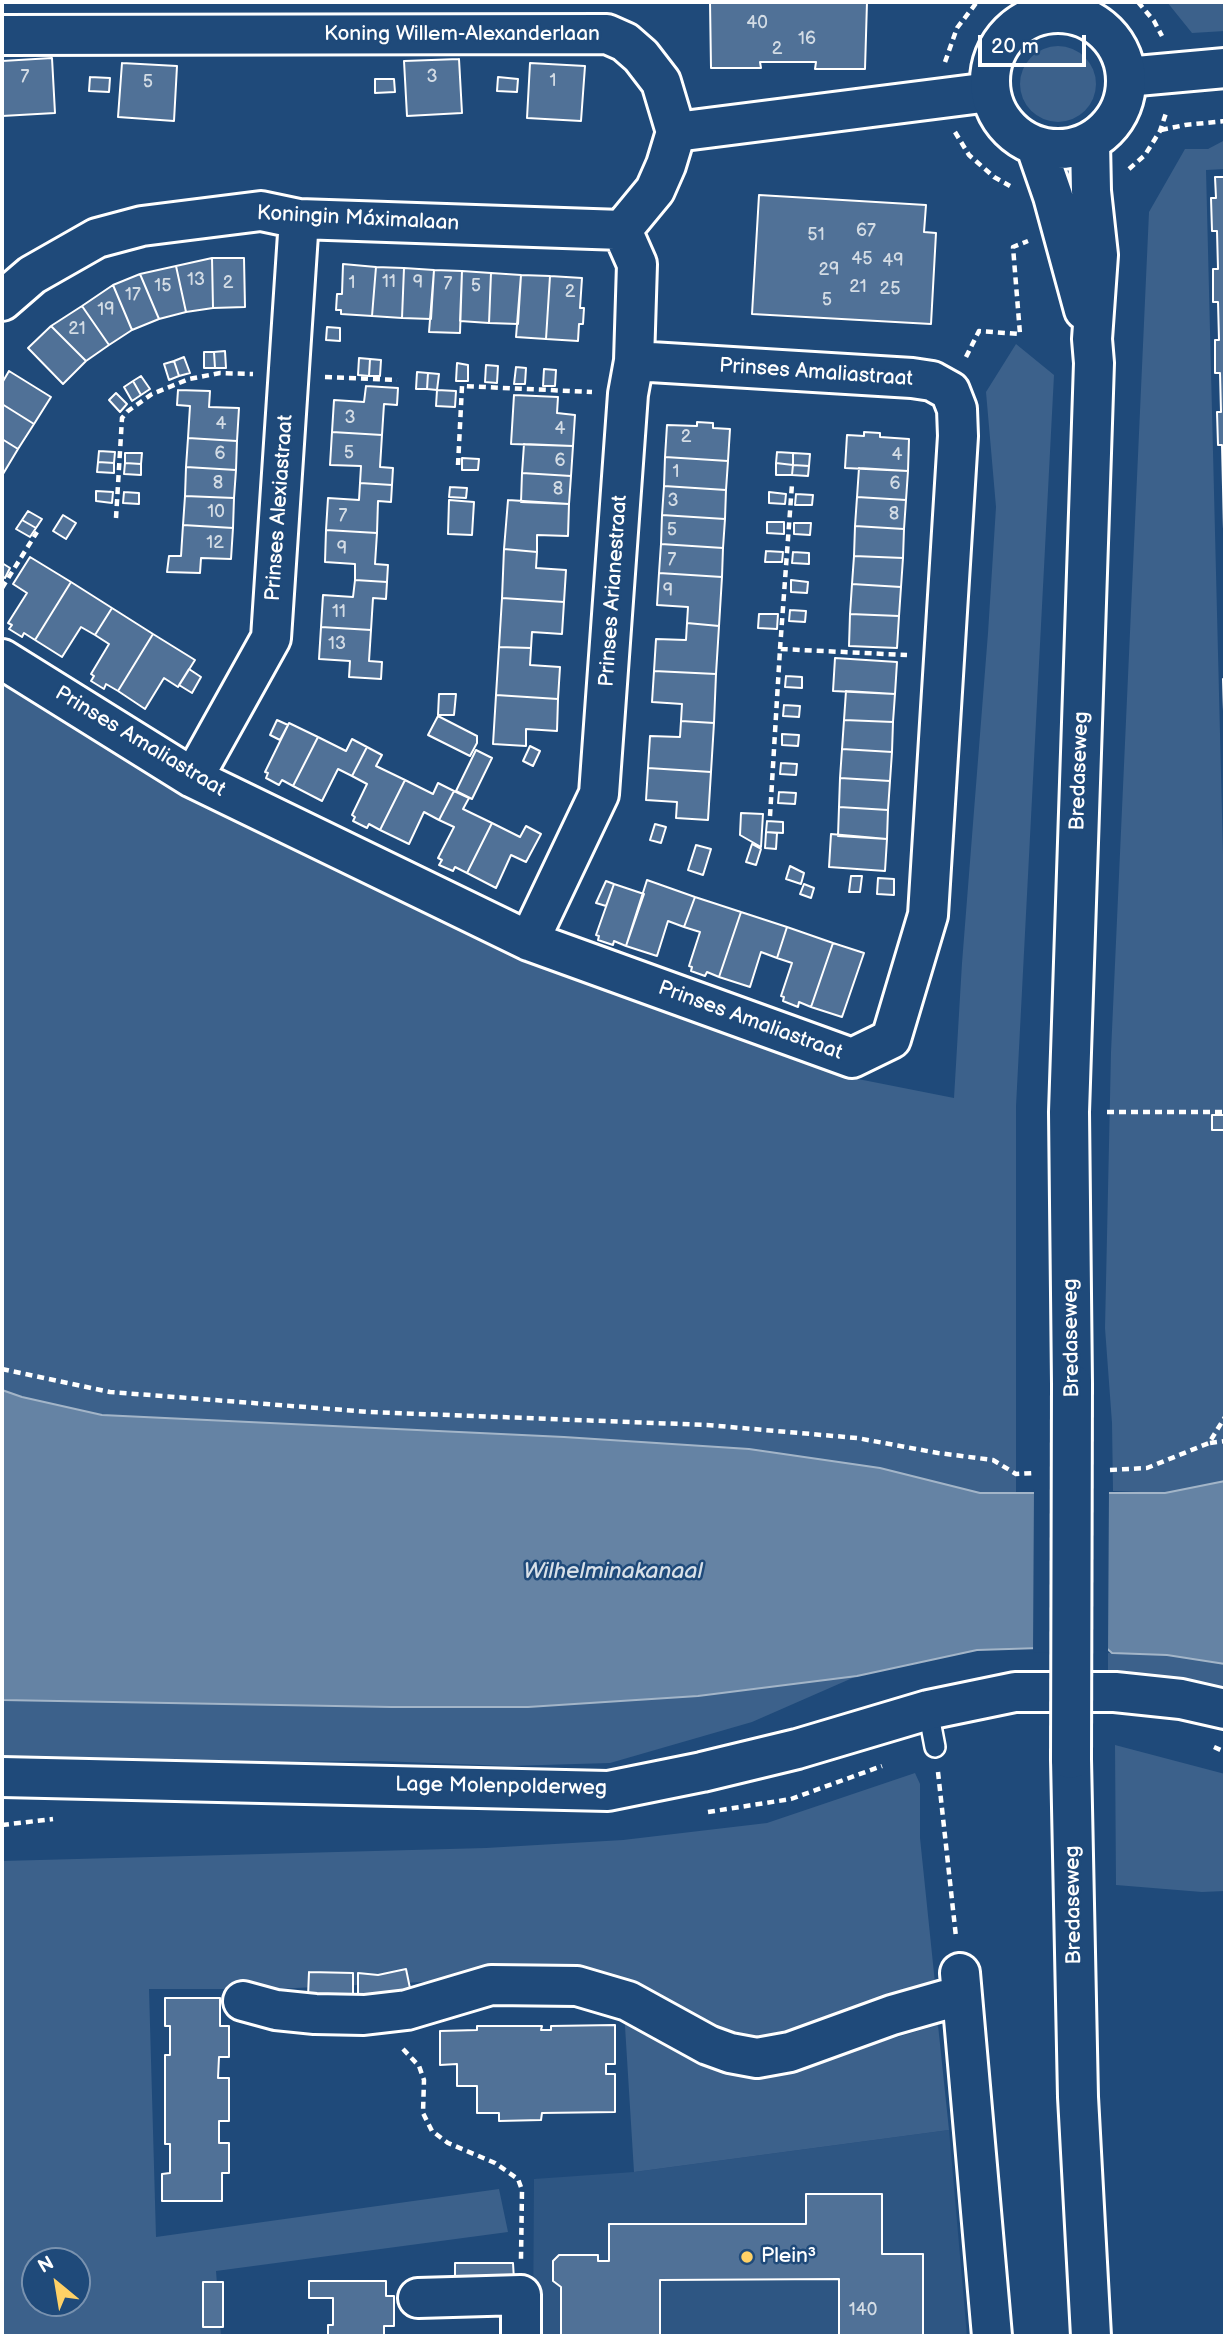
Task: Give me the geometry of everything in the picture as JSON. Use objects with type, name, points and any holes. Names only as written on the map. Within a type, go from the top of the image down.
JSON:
[{"type":"street","points":[[1049,8],[1085,18],[1102,15],[1109,36],[1121,55],[1126,77],[1118,114],[1106,130],[1090,142],[1064,150],[1036,147],[1019,139],[1005,126],[995,110],[990,92],[990,71],[1003,41],[1027,20],[1049,8]]},
{"type":"street","name":"Koning Willem-Alexanderlaan","points":[[2,35],[607,34],[625,42],[661,82],[676,132]]},
{"type":"street","points":[[1126,77],[1225,68]]},
{"type":"street","points":[[622,230],[655,190],[676,132],[990,92]]},
{"type":"street","name":"Bredaseweg","points":[[1090,142],[1091,191],[1098,255],[1092,340],[1094,363],[1069,1112],[1072,1384],[1071,1759],[1078,2097],[1090,2336]]},
{"type":"street","name":"Bredaseweg","points":[[1036,147],[1053,196],[1092,340]]},
{"type":"street","name":"Koningin Máximalaan","points":[[2,301],[32,275],[97,239],[142,226],[261,211],[299,219],[622,230]]},
{"type":"street","name":"Prinses Alexiastraat","points":[[193,778],[271,638],[299,219]]},
{"type":"street","name":"Prinses Arianestraat","points":[[529,941],[599,794],[631,378],[637,264],[622,230]]},
{"type":"street","name":"Prinses Amaliastraat","points":[[2,659],[193,778],[529,941],[852,1058],[891,1040],[928,915],[946,657],[958,436],[957,409],[950,391],[932,381],[912,378],[631,378]]},
{"type":"street","name":"Lage Molenpolderweg","points":[[2,1777],[608,1791],[702,1772],[928,1710],[1015,1692],[1115,1692],[1181,1699],[1225,1709]]},
{"type":"street","points":[[243,2001],[276,2010],[363,2015],[407,2010],[491,1985],[577,1986],[628,2001],[708,2045],[757,2058],[789,2052],[891,2015],[961,1984],[992,2336]]},
{"type":"street","points":[[418,2298],[521,2295],[522,2336]]},
{"type":"lane","points":[[928,1710],[935,1747]]},
{"type":"path","points":[[1160,131],[1185,124],[1225,121]]},
{"type":"path","points":[[950,391],[979,331],[1020,334],[1013,247],[1035,237]]},
{"type":"path","points":[[116,519],[121,418],[152,394],[189,379],[220,373],[397,380]]},
{"type":"path","points":[[457,465],[462,386],[631,378]]},
{"type":"path","points":[[770,816],[792,484]]},
{"type":"path","points":[[2,588],[37,532]]},
{"type":"path","points":[[780,649],[946,657]]},
{"type":"path","points":[[1069,1112],[1225,1112]]},
{"type":"path","points":[[2,1369],[110,1392],[370,1412],[707,1426],[857,1438],[993,1460],[1016,1474],[1042,1473]]},
{"type":"path","points":[[1209,1443],[1225,1416]]},
{"type":"path","points":[[1108,1470],[1147,1468],[1209,1443],[1225,1441]]},
{"type":"path","points":[[935,1747],[961,1984]]},
{"type":"path","points":[[383,2012],[392,2037],[419,2066],[424,2080],[423,2113],[432,2132],[448,2143],[495,2163],[518,2179],[522,2190],[521,2295]]},
{"type":"shaded area","points":[[1167,2],[1225,2],[1225,31],[1192,33]]},
{"type":"shaded area","points":[[1058,46],[1073,49],[1085,57],[1093,69],[1096,84],[1093,99],[1085,111],[1073,119],[1058,122],[1043,119],[1031,111],[1023,99],[1020,84],[1023,69],[1031,57],[1043,49]]},
{"type":"shaded area","points":[[1225,140],[1225,169],[1206,170],[1225,935],[1225,1481],[1165,1493],[1113,1491],[1112,1423],[1105,1328],[1111,1052],[1149,212],[1185,149],[1208,149]]},
{"type":"shaded area","points":[[1016,344],[1054,375],[1016,1106],[1016,1492],[980,1493],[880,1468],[749,1449],[564,1437],[102,1415],[2,1390],[2,683],[490,946],[858,1079],[954,1098],[996,507],[986,392]]},
{"type":"shaded area","points":[[1108,1653],[1167,1655],[1225,1664],[1225,1690],[1108,1674]]},
{"type":"shaded area","points":[[857,1676],[752,1722],[610,1763],[509,1766],[379,1761],[2,1764],[2,1700],[528,1707],[698,1696]]},
{"type":"shaded area","points":[[1115,1745],[1225,1774],[1225,1891],[1202,1892],[1116,1885]]},
{"type":"shaded area","points":[[915,1773],[920,1784],[920,1838],[935,1983],[757,2045],[549,1976],[274,1989],[149,1989],[156,2237],[499,2189],[508,2232],[216,2271],[221,2336],[2,2336],[2,1861],[486,1848],[623,1840],[767,1823]]},
{"type":"shaded area","points":[[624,2010],[755,2079],[938,2025],[949,2130],[634,2172]]},
{"type":"shaded area","name":"Plein³","points":[[949,2130],[967,2336],[533,2336],[534,2179],[634,2172]]},
{"type":"water","name":"Wilhelminakanaal","points":[[2,1390],[102,1415],[564,1437],[749,1449],[880,1468],[980,1493],[1165,1493],[1225,1481],[1225,1664],[1167,1655],[1112,1653],[1104,1646],[977,1650],[857,1676],[698,1696],[528,1707],[2,1700]]},
{"type":"pier","points":[[1034,1488],[1109,1488],[1108,1654],[1103,1650],[1033,1653]]},
{"type":"building","points":[[710,2],[867,2],[865,69],[815,69],[816,62],[760,62],[761,68],[711,68]]},
{"type":"building","points":[[52,58],[55,113],[2,116],[2,61]]},
{"type":"building","points":[[459,59],[462,113],[407,116],[404,61]]},
{"type":"building","points":[[122,63],[177,66],[174,121],[118,117]]},
{"type":"building","points":[[530,63],[585,66],[581,121],[527,118]]},
{"type":"building","points":[[90,77],[110,78],[109,92],[89,91]]},
{"type":"building","points":[[498,77],[518,79],[517,92],[497,91]]},
{"type":"building","points":[[375,79],[394,79],[395,92],[375,93]]},
{"type":"building","points":[[1215,177],[1225,177],[1225,572],[1222,445],[1218,445],[1217,412],[1221,412],[1220,373],[1215,373],[1215,340],[1219,340],[1218,302],[1213,302],[1213,269],[1218,269],[1217,231],[1212,231],[1211,198],[1216,198]]},
{"type":"building","points":[[759,195],[926,205],[924,232],[936,233],[931,324],[752,314]]},
{"type":"building","points":[[212,258],[244,258],[245,307],[213,308]]},
{"type":"building","points":[[212,258],[213,308],[186,312],[176,266]]},
{"type":"building","points":[[343,264],[376,267],[372,316],[341,314],[341,310],[336,310],[337,294],[342,294]]},
{"type":"building","points":[[176,266],[186,312],[159,319],[140,274]]},
{"type":"building","points":[[376,267],[404,268],[402,318],[372,316]]},
{"type":"building","points":[[404,268],[434,270],[431,319],[402,318]]},
{"type":"building","points":[[434,270],[462,271],[460,333],[429,332]]},
{"type":"building","points":[[462,271],[491,273],[489,323],[460,321]]},
{"type":"building","points":[[491,273],[521,275],[518,324],[489,323]]},
{"type":"building","points":[[140,274],[159,319],[132,330],[113,285]]},
{"type":"building","points":[[521,275],[550,276],[546,339],[516,337]]},
{"type":"building","points":[[550,276],[582,278],[580,308],[584,308],[583,324],[579,324],[578,341],[546,339]]},
{"type":"building","points":[[113,285],[132,330],[109,345],[82,306]]},
{"type":"building","points":[[82,306],[109,345],[86,361],[51,326]]},
{"type":"building","points":[[51,326],[86,361],[63,384],[28,348]]},
{"type":"building","points":[[327,327],[340,328],[340,341],[326,340]]},
{"type":"building","points":[[225,351],[226,368],[215,368],[214,352]]},
{"type":"building","points":[[204,352],[214,352],[215,368],[204,368]]},
{"type":"building","points":[[184,357],[190,373],[179,376],[174,361]]},
{"type":"building","points":[[359,358],[370,359],[369,376],[358,375]]},
{"type":"building","points":[[370,359],[381,360],[380,376],[369,376]]},
{"type":"building","points":[[174,361],[179,376],[169,380],[164,364]]},
{"type":"building","points":[[457,363],[468,365],[468,381],[456,381]]},
{"type":"building","points":[[486,365],[498,366],[497,383],[485,382]]},
{"type":"building","points":[[516,367],[526,368],[525,384],[514,384]]},
{"type":"building","points":[[544,369],[556,370],[555,386],[543,386]]},
{"type":"building","points":[[9,371],[51,397],[34,424],[2,404],[2,383]]},
{"type":"building","points":[[417,372],[428,373],[427,389],[416,389]]},
{"type":"building","points":[[428,373],[439,374],[437,390],[427,389]]},
{"type":"building","points":[[141,376],[150,389],[141,395],[133,381]]},
{"type":"building","points":[[133,381],[141,395],[132,401],[124,387]]},
{"type":"building","points":[[366,386],[398,388],[397,405],[384,404],[382,435],[332,432],[334,400],[364,402]]},
{"type":"building","points":[[178,390],[210,391],[209,407],[239,408],[237,441],[188,438],[190,406],[177,405]]},
{"type":"building","points":[[437,390],[456,391],[455,407],[436,406]]},
{"type":"building","points":[[116,393],[127,404],[120,412],[109,400]]},
{"type":"building","points":[[514,395],[558,397],[557,413],[575,415],[573,446],[511,444]]},
{"type":"building","points":[[2,404],[34,424],[18,449],[2,439]]},
{"type":"building","points":[[697,422],[713,423],[713,428],[730,429],[728,461],[665,457],[667,425],[697,426]]},
{"type":"building","points":[[332,432],[382,435],[380,467],[393,468],[392,485],[360,483],[361,466],[330,465]]},
{"type":"building","points":[[864,432],[880,433],[880,437],[909,439],[908,471],[845,468],[847,435],[864,436]]},
{"type":"building","points":[[188,438],[237,441],[236,470],[186,467]]},
{"type":"building","points":[[2,439],[18,449],[3,474],[2,473]]},
{"type":"building","points":[[524,444],[573,446],[571,476],[522,473]]},
{"type":"building","points":[[99,451],[115,452],[114,463],[98,462]]},
{"type":"building","points":[[777,452],[793,453],[793,465],[776,463]]},
{"type":"building","points":[[125,453],[142,453],[141,464],[125,463]]},
{"type":"building","points":[[793,453],[810,454],[809,466],[793,465]]},
{"type":"building","points":[[665,457],[728,461],[726,490],[664,486]]},
{"type":"building","points":[[462,458],[479,459],[478,470],[462,470]]},
{"type":"building","points":[[98,462],[114,463],[114,473],[97,472]]},
{"type":"building","points":[[125,463],[141,464],[141,475],[124,474]]},
{"type":"building","points":[[776,463],[793,465],[792,475],[776,475]]},
{"type":"building","points":[[793,465],[809,466],[808,476],[792,475]]},
{"type":"building","points":[[186,467],[236,470],[234,498],[185,496]]},
{"type":"building","points":[[859,468],[908,471],[906,500],[857,497]]},
{"type":"building","points":[[522,473],[571,476],[569,504],[521,502]]},
{"type":"building","points":[[360,483],[392,485],[391,502],[378,501],[377,533],[326,530],[328,498],[359,500]]},
{"type":"building","points":[[664,486],[726,490],[725,519],[662,515]]},
{"type":"building","points":[[450,487],[467,488],[466,498],[449,497]]},
{"type":"building","points":[[96,491],[113,492],[112,503],[96,501]]},
{"type":"building","points":[[124,492],[139,493],[139,504],[123,503]]},
{"type":"building","points":[[769,492],[786,494],[785,504],[769,503]]},
{"type":"building","points":[[796,494],[813,495],[812,505],[795,505]]},
{"type":"building","points":[[185,496],[234,498],[233,528],[183,525]]},
{"type":"building","points":[[857,497],[906,500],[904,529],[855,526]]},
{"type":"building","points":[[449,500],[474,502],[472,535],[448,534]]},
{"type":"building","points":[[508,500],[569,504],[568,536],[537,535],[537,552],[504,549]]},
{"type":"building","points":[[28,511],[42,519],[36,528],[22,520]]},
{"type":"building","points":[[63,515],[76,523],[66,539],[53,531]]},
{"type":"building","points":[[662,515],[725,519],[723,548],[661,544]]},
{"type":"building","points":[[22,520],[36,528],[30,537],[16,529]]},
{"type":"building","points":[[767,522],[784,522],[784,534],[767,533]]},
{"type":"building","points":[[794,523],[811,523],[810,535],[794,534]]},
{"type":"building","points":[[183,525],[233,528],[231,559],[201,558],[200,573],[167,572],[169,556],[181,556]]},
{"type":"building","points":[[855,526],[904,529],[903,558],[854,556]]},
{"type":"building","points":[[326,530],[377,533],[375,564],[388,565],[387,582],[355,580],[355,564],[325,562]]},
{"type":"building","points":[[661,544],[723,548],[722,577],[659,573]]},
{"type":"building","points":[[504,549],[537,552],[536,568],[566,570],[564,602],[502,598]]},
{"type":"building","points":[[766,551],[783,552],[782,562],[765,562]]},
{"type":"building","points":[[793,552],[809,553],[809,564],[792,563]]},
{"type":"building","points":[[854,556],[903,558],[901,587],[852,584]]},
{"type":"building","points":[[30,557],[71,582],[35,640],[24,633],[22,637],[9,629],[12,625],[8,623],[27,593],[13,584]]},
{"type":"building","points":[[2,563],[10,568],[5,578],[2,576]]},
{"type":"building","points":[[659,573],[722,577],[719,626],[687,623],[688,607],[657,605]]},
{"type":"building","points":[[355,580],[387,582],[386,599],[373,598],[371,630],[321,627],[323,595],[353,597]]},
{"type":"building","points":[[791,580],[808,582],[807,593],[791,592]]},
{"type":"building","points":[[71,582],[112,608],[95,635],[81,627],[62,657],[35,640]]},
{"type":"building","points":[[852,584],[901,587],[899,616],[850,614]]},
{"type":"building","points":[[502,598],[564,602],[562,634],[532,632],[531,648],[499,647]]},
{"type":"building","points":[[112,608],[153,634],[118,691],[106,684],[104,689],[91,681],[94,676],[91,674],[109,644],[95,635]]},
{"type":"building","points":[[790,610],[806,611],[805,622],[789,621]]},
{"type":"building","points":[[759,614],[778,614],[777,629],[758,628]]},
{"type":"building","points":[[850,614],[899,616],[897,648],[849,646]]},
{"type":"building","points":[[687,623],[719,626],[716,674],[654,671],[656,639],[686,640]]},
{"type":"building","points":[[321,627],[371,630],[369,661],[382,662],[381,679],[349,677],[350,661],[319,659]]},
{"type":"building","points":[[153,634],[195,660],[178,687],[164,678],[145,709],[118,691]]},
{"type":"building","points":[[499,647],[531,648],[530,665],[560,667],[558,699],[496,695]]},
{"type":"building","points":[[835,658],[897,662],[895,694],[833,691]]},
{"type":"building","points":[[189,669],[201,677],[192,693],[179,685]]},
{"type":"building","points":[[654,671],[716,674],[714,723],[681,721],[682,704],[652,702]]},
{"type":"building","points":[[786,676],[802,677],[802,688],[785,687]]},
{"type":"building","points":[[1225,679],[1225,711],[1224,711]]},
{"type":"building","points":[[846,691],[895,694],[893,722],[844,720]]},
{"type":"building","points":[[439,694],[456,694],[454,715],[438,715]]},
{"type":"building","points":[[496,695],[558,699],[557,731],[526,729],[526,746],[493,744]]},
{"type":"building","points":[[784,705],[800,706],[799,717],[783,716]]},
{"type":"building","points":[[438,716],[477,736],[477,743],[470,756],[428,735]]},
{"type":"building","points":[[277,720],[288,725],[280,740],[270,735]]},
{"type":"building","points":[[844,720],[893,722],[892,752],[842,749]]},
{"type":"building","points":[[681,721],[714,723],[711,772],[648,768],[650,736],[680,737]]},
{"type":"building","points":[[289,723],[318,737],[293,786],[282,780],[279,785],[266,778],[268,773],[265,772]]},
{"type":"building","points":[[782,734],[799,735],[798,746],[782,745]]},
{"type":"building","points":[[318,737],[346,751],[352,739],[367,747],[352,776],[338,769],[322,801],[293,786]]},
{"type":"building","points":[[530,746],[540,751],[533,766],[523,761]]},
{"type":"building","points":[[367,747],[382,755],[376,766],[405,780],[380,830],[369,824],[367,828],[353,821],[355,817],[352,815],[367,784],[352,776]]},
{"type":"building","points":[[842,749],[892,752],[890,781],[840,778]]},
{"type":"building","points":[[476,750],[492,758],[472,799],[456,791]]},
{"type":"building","points":[[781,763],[797,764],[796,775],[780,774]]},
{"type":"building","points":[[648,768],[711,772],[708,820],[676,818],[677,802],[646,800]]},
{"type":"building","points":[[840,778],[890,781],[888,810],[839,807]]},
{"type":"building","points":[[405,780],[433,794],[438,783],[454,791],[439,820],[424,812],[409,844],[380,830]]},
{"type":"building","points":[[454,791],[469,798],[463,809],[492,823],[467,873],[455,867],[453,871],[439,865],[442,860],[438,858],[454,827],[439,820]]},
{"type":"building","points":[[779,792],[796,793],[795,804],[778,803]]},
{"type":"building","points":[[839,807],[888,810],[887,839],[838,836]]},
{"type":"building","points":[[741,813],[763,814],[761,847],[740,835]]},
{"type":"building","points":[[767,821],[783,822],[783,833],[766,832]]},
{"type":"building","points":[[492,823],[520,837],[526,826],[541,834],[526,862],[511,855],[496,888],[467,873]]},
{"type":"building","points":[[655,824],[666,827],[661,843],[650,840]]},
{"type":"building","points":[[766,832],[777,833],[776,849],[765,848]]},
{"type":"building","points":[[831,834],[887,839],[885,871],[829,867]]},
{"type":"building","points":[[752,844],[761,849],[756,865],[746,862]]},
{"type":"building","points":[[696,845],[711,849],[703,875],[688,870]]},
{"type":"building","points":[[790,866],[804,873],[801,884],[786,879]]},
{"type":"building","points":[[851,876],[862,876],[860,892],[849,892]]},
{"type":"building","points":[[878,878],[894,879],[894,895],[877,894]]},
{"type":"building","points":[[647,880],[695,897],[684,927],[668,921],[657,956],[626,946]]},
{"type":"building","points":[[606,881],[614,884],[606,906],[596,903]]},
{"type":"building","points":[[614,884],[644,894],[626,946],[614,941],[613,945],[598,940],[599,936],[596,935]]},
{"type":"building","points":[[804,884],[814,888],[811,898],[800,894]]},
{"type":"building","points":[[695,897],[741,912],[719,977],[707,972],[705,976],[691,971],[692,967],[689,966],[700,932],[684,927]]},
{"type":"building","points":[[741,912],[787,927],[777,958],[761,952],[750,987],[719,977]]},
{"type":"building","points":[[787,927],[833,943],[811,1007],[799,1002],[798,1007],[783,1001],[784,997],[781,996],[792,963],[777,958]]},
{"type":"building","points":[[833,943],[864,953],[842,1017],[811,1007]]},
{"type":"building","points":[[1212,1115],[1225,1115],[1225,1130],[1212,1130]]},
{"type":"building","points":[[406,1969],[411,1993],[358,1998],[358,1973],[378,1975]]},
{"type":"building","points":[[309,1972],[353,1973],[353,1998],[308,1997]]},
{"type":"building","points":[[165,1998],[220,1998],[220,2026],[229,2026],[229,2057],[219,2057],[218,2078],[229,2078],[229,2121],[219,2121],[219,2143],[229,2143],[229,2173],[222,2173],[222,2201],[162,2201],[162,2174],[170,2173],[170,2144],[165,2144],[165,2055],[170,2055],[170,2026],[165,2026]]},
{"type":"building","points":[[615,2025],[615,2064],[606,2064],[606,2074],[615,2074],[615,2112],[542,2113],[541,2120],[499,2121],[499,2113],[477,2113],[477,2086],[457,2086],[457,2064],[440,2065],[440,2031],[477,2030],[477,2026],[542,2026],[541,2030],[551,2030],[551,2026]]},
{"type":"building","points":[[806,2194],[882,2194],[882,2254],[923,2254],[923,2336],[784,2336],[839,2335],[839,2279],[660,2280],[660,2336],[559,2336],[561,2287],[553,2281],[553,2261],[559,2255],[598,2255],[598,2261],[609,2261],[609,2224],[806,2224]]},
{"type":"building","points":[[455,2263],[513,2263],[514,2280],[455,2280]]},
{"type":"building","points":[[309,2281],[386,2281],[386,2296],[394,2296],[394,2326],[384,2326],[384,2336],[328,2336],[328,2325],[333,2325],[333,2298],[309,2298]]},
{"type":"building","points":[[203,2282],[223,2282],[223,2327],[203,2327]]},
{"type":"place","name":"Plein³","points":[[747,2257]]}]
